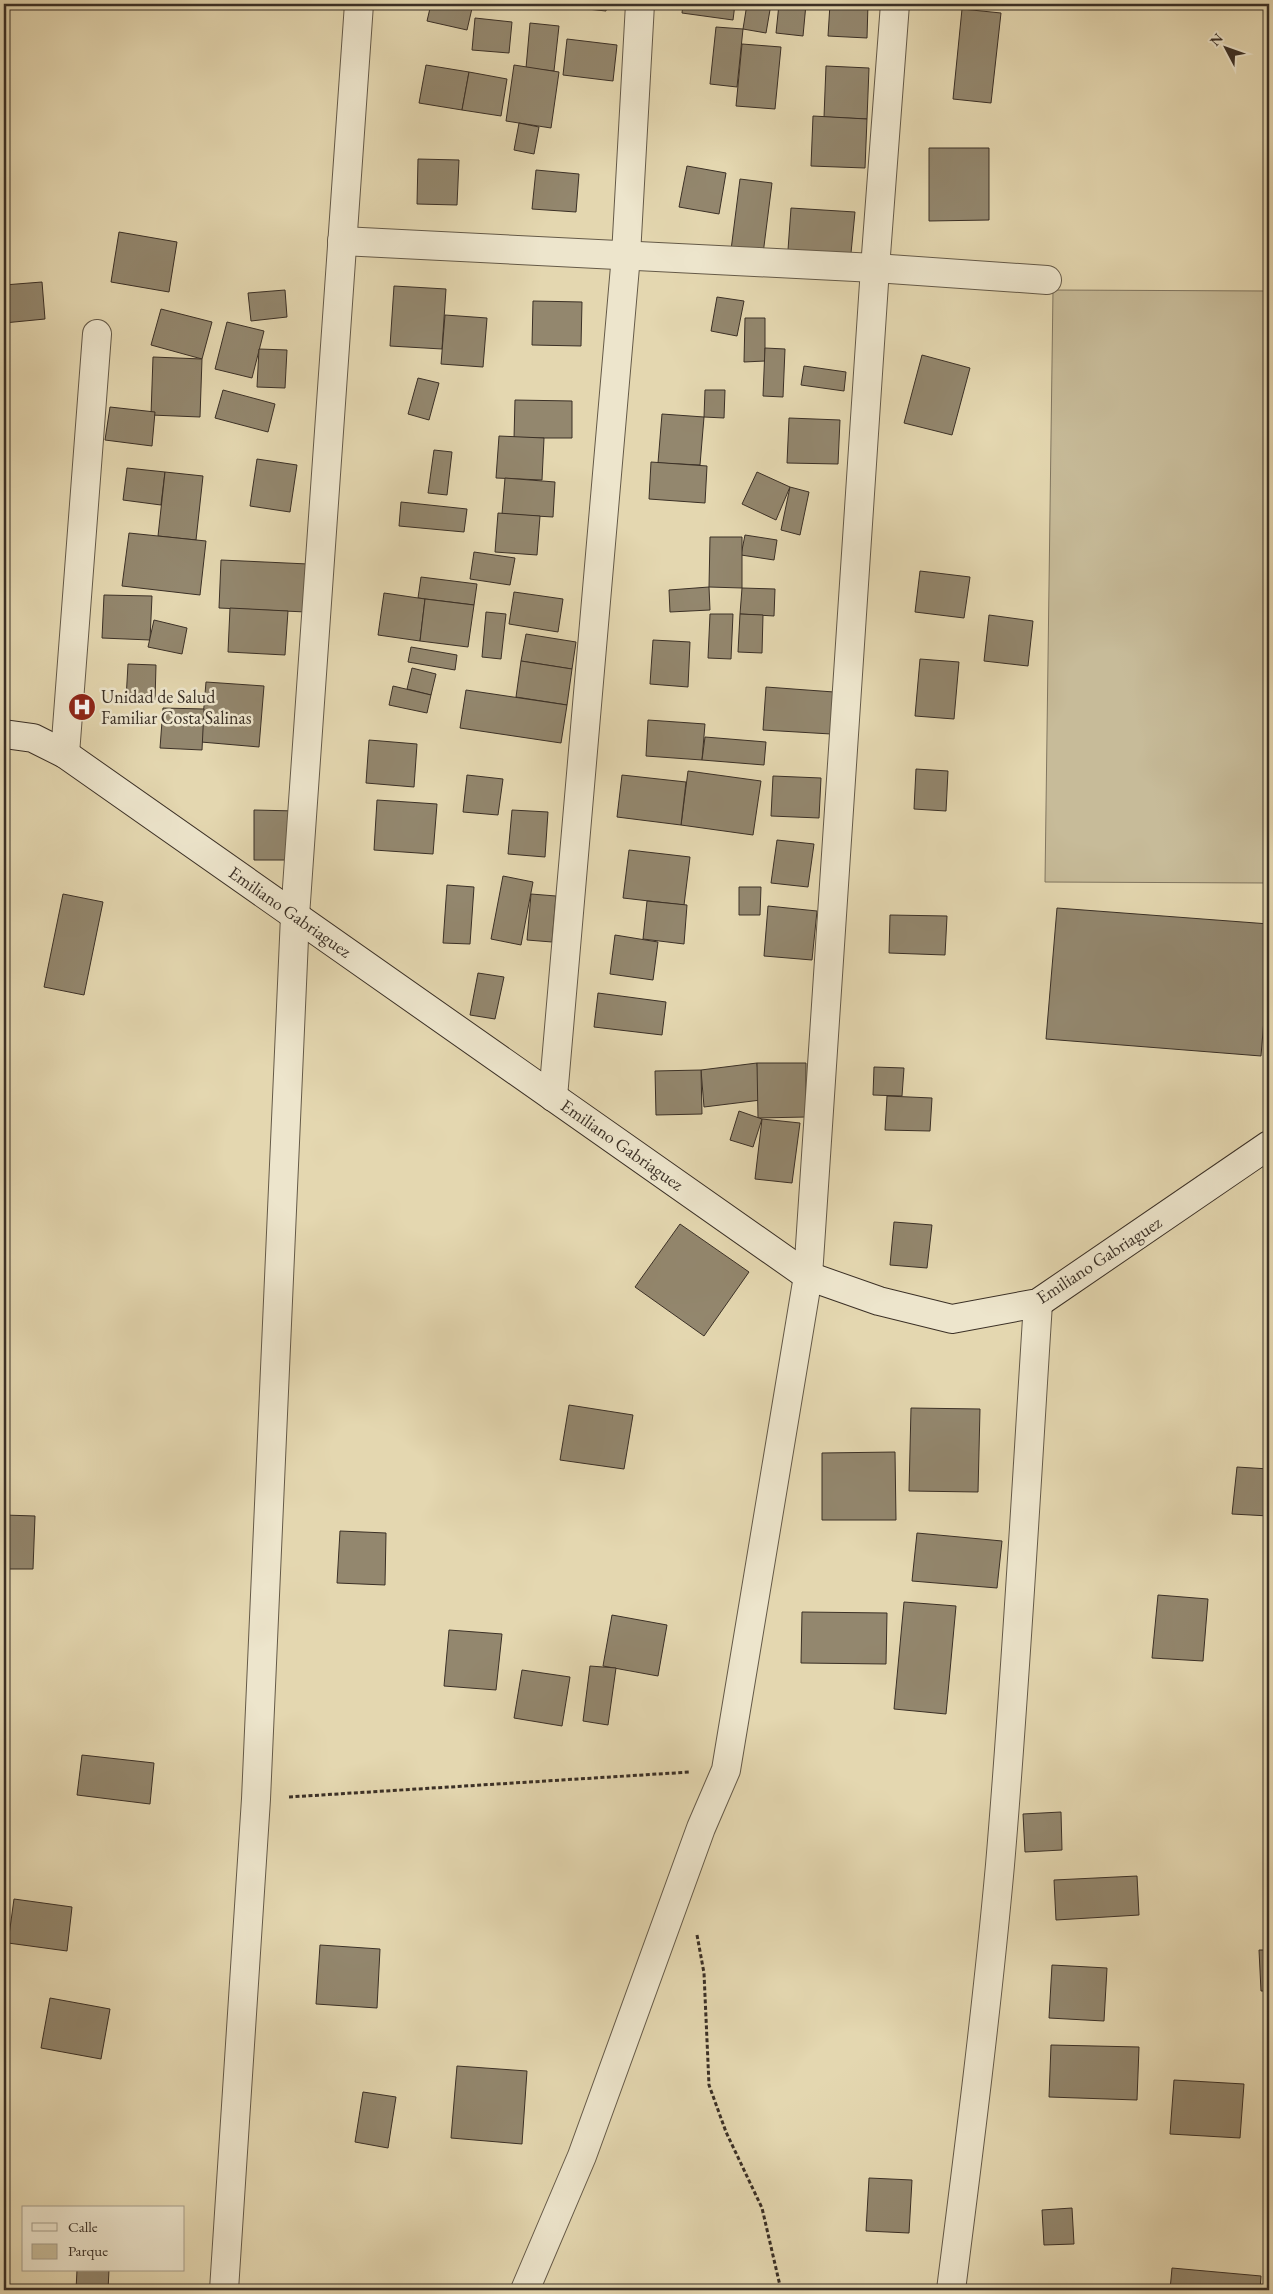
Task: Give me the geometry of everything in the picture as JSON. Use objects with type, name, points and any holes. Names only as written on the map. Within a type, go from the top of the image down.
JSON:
[{"type":"street","points":[[224,2290],[256,1799],[295,916],[359,4]]},
{"type":"street","points":[[553,1097],[626,255],[640,4]]},
{"type":"street","points":[[525,2290],[582,2156],[701,1828],[726,1770],[808,1276],[894,4]]},
{"type":"street","points":[[342,242],[875,268],[1047,280]]},
{"type":"street","points":[[65,754],[96,334]]},
{"type":"street","name":"Emiliano Gabriaguez","points":[[4,734],[33,738],[65,754],[808,1276],[879,1301],[952,1318],[1038,1303],[1269,1144]]},
{"type":"street","points":[[951,2290],[982,2044],[1000,1865],[1018,1625],[1038,1303]]},
{"type":"path","points":[[256,1799],[726,1770]]},
{"type":"path","points":[[697,1934],[704,1973],[709,2085],[726,2132],[762,2208],[781,2290]]},
{"type":"green space","points":[[1053,290],[1269,291],[1269,883],[1045,882]]},
{"type":"building","points":[[431,4],[473,4],[467,30],[427,21]]},
{"type":"building","points":[[559,4],[607,4],[606,11],[559,6]]},
{"type":"building","points":[[683,4],[735,4],[733,20],[682,13]]},
{"type":"building","points":[[747,4],[771,4],[766,33],[743,29]]},
{"type":"building","points":[[779,4],[806,4],[803,36],[776,33]]},
{"type":"building","points":[[830,4],[868,4],[867,38],[828,36]]},
{"type":"building","points":[[962,9],[1001,13],[991,103],[953,99]]},
{"type":"building","points":[[475,18],[512,22],[509,53],[472,50]]},
{"type":"building","points":[[530,23],[559,26],[554,71],[526,68]]},
{"type":"building","points":[[716,27],[743,29],[737,87],[710,84]]},
{"type":"building","points":[[567,39],[617,45],[613,81],[563,75]]},
{"type":"building","points":[[742,44],[781,47],[775,109],[736,106]]},
{"type":"building","points":[[426,65],[469,72],[462,110],[419,103]]},
{"type":"building","points":[[514,65],[559,72],[551,128],[506,121]]},
{"type":"building","points":[[826,66],[869,68],[867,119],[824,117]]},
{"type":"building","points":[[469,72],[507,79],[501,116],[462,110]]},
{"type":"building","points":[[813,116],[867,119],[865,168],[811,166]]},
{"type":"building","points":[[519,123],[539,127],[534,154],[514,150]]},
{"type":"building","points":[[929,148],[989,148],[989,220],[929,221]]},
{"type":"building","points":[[418,159],[459,160],[457,205],[417,204]]},
{"type":"building","points":[[687,166],[726,173],[719,214],[679,207]]},
{"type":"building","points":[[536,170],[579,174],[576,212],[532,209]]},
{"type":"building","points":[[740,179],[772,183],[763,254],[731,250]]},
{"type":"building","points":[[791,208],[855,212],[851,253],[788,250]]},
{"type":"building","points":[[119,232],[177,242],[169,292],[111,282]]},
{"type":"building","points":[[42,282],[45,319],[4,323],[4,285]]},
{"type":"building","points":[[394,286],[446,289],[442,349],[390,346]]},
{"type":"building","points":[[285,290],[287,317],[251,321],[248,293]]},
{"type":"building","points":[[717,297],[744,301],[737,336],[711,331]]},
{"type":"building","points":[[533,301],[582,302],[581,346],[532,345]]},
{"type":"building","points":[[161,309],[212,322],[202,359],[151,345]]},
{"type":"building","points":[[445,315],[487,318],[483,367],[441,364]]},
{"type":"building","points":[[745,318],[765,318],[765,361],[744,362]]},
{"type":"building","points":[[227,322],[264,331],[252,378],[215,369]]},
{"type":"building","points":[[765,348],[785,349],[783,397],[763,396]]},
{"type":"building","points":[[259,349],[287,350],[285,388],[257,387]]},
{"type":"building","points":[[922,355],[970,368],[952,435],[904,423]]},
{"type":"building","points":[[153,357],[202,359],[200,417],[151,415]]},
{"type":"building","points":[[804,366],[846,372],[844,391],[801,385]]},
{"type":"building","points":[[418,378],[439,383],[429,420],[408,414]]},
{"type":"building","points":[[223,390],[275,404],[268,432],[215,418]]},
{"type":"building","points":[[705,390],[725,390],[724,418],[704,417]]},
{"type":"building","points":[[515,400],[572,401],[572,438],[514,438]]},
{"type":"building","points":[[110,407],[155,412],[152,446],[105,440]]},
{"type":"building","points":[[662,414],[704,417],[700,465],[658,463]]},
{"type":"building","points":[[789,418],[840,420],[838,464],[787,463]]},
{"type":"building","points":[[499,436],[544,438],[542,480],[496,478]]},
{"type":"building","points":[[434,450],[452,452],[447,495],[428,493]]},
{"type":"building","points":[[257,459],[297,465],[290,512],[250,506]]},
{"type":"building","points":[[651,462],[707,466],[705,503],[649,499]]},
{"type":"building","points":[[127,468],[165,472],[161,505],[123,500]]},
{"type":"building","points":[[165,472],[203,476],[196,540],[158,536]]},
{"type":"building","points":[[757,472],[790,487],[776,520],[742,504]]},
{"type":"building","points":[[505,478],[555,482],[553,517],[502,514]]},
{"type":"building","points":[[790,487],[809,492],[800,535],[781,530]]},
{"type":"building","points":[[401,502],[467,509],[464,532],[399,526]]},
{"type":"building","points":[[498,513],[540,516],[537,555],[495,552]]},
{"type":"building","points":[[129,533],[206,541],[200,595],[122,586]]},
{"type":"building","points":[[745,535],[777,540],[774,560],[741,555]]},
{"type":"building","points":[[710,537],[742,537],[742,588],[709,587]]},
{"type":"building","points":[[474,552],[515,558],[510,585],[470,579]]},
{"type":"building","points":[[221,560],[308,564],[306,612],[219,608]]},
{"type":"building","points":[[920,571],[970,577],[964,618],[915,612]]},
{"type":"building","points":[[421,577],[477,584],[474,605],[418,598]]},
{"type":"building","points":[[709,587],[710,610],[670,612],[669,590]]},
{"type":"building","points":[[742,588],[775,589],[774,616],[740,614]]},
{"type":"building","points":[[514,592],[563,599],[558,632],[509,624]]},
{"type":"building","points":[[384,593],[425,599],[420,641],[378,635]]},
{"type":"building","points":[[104,595],[152,596],[150,640],[102,638]]},
{"type":"building","points":[[425,599],[474,605],[468,647],[420,641]]},
{"type":"building","points":[[230,608],[288,611],[285,655],[228,652]]},
{"type":"building","points":[[486,612],[506,614],[501,659],[482,657]]},
{"type":"building","points":[[710,614],[733,614],[731,659],[708,658]]},
{"type":"building","points":[[740,614],[763,615],[762,653],[738,652]]},
{"type":"building","points":[[989,615],[1033,621],[1028,666],[984,661]]},
{"type":"building","points":[[154,620],[187,628],[182,654],[148,647]]},
{"type":"building","points":[[526,634],[576,642],[572,669],[521,661]]},
{"type":"building","points":[[653,640],[690,642],[688,687],[650,684]]},
{"type":"building","points":[[411,647],[457,655],[455,670],[408,662]]},
{"type":"building","points":[[920,659],[959,662],[954,719],[915,716]]},
{"type":"building","points":[[521,661],[572,669],[567,705],[516,697]]},
{"type":"building","points":[[128,664],[156,665],[155,701],[126,700]]},
{"type":"building","points":[[412,668],[436,674],[431,695],[407,689]]},
{"type":"building","points":[[206,682],[264,686],[259,747],[201,742]]},
{"type":"building","points":[[393,686],[431,695],[427,713],[389,705]]},
{"type":"building","points":[[766,687],[834,692],[831,734],[763,730]]},
{"type":"building","points":[[466,690],[567,705],[561,743],[460,728]]},
{"type":"building","points":[[163,708],[204,709],[202,750],[160,748]]},
{"type":"building","points":[[648,720],[705,724],[702,760],[646,756]]},
{"type":"building","points":[[705,737],[766,742],[764,765],[702,760]]},
{"type":"building","points":[[369,740],[417,744],[414,787],[366,783]]},
{"type":"building","points":[[916,769],[948,771],[946,811],[914,809]]},
{"type":"building","points":[[688,771],[761,781],[753,835],[681,825]]},
{"type":"building","points":[[467,775],[503,779],[498,815],[463,812]]},
{"type":"building","points":[[622,775],[686,782],[681,825],[617,817]]},
{"type":"building","points":[[773,776],[821,778],[819,818],[771,816]]},
{"type":"building","points":[[377,800],[437,804],[433,854],[374,850]]},
{"type":"building","points":[[254,810],[296,811],[296,860],[254,860]]},
{"type":"building","points":[[512,810],[548,812],[545,857],[508,854]]},
{"type":"building","points":[[777,840],[814,844],[808,887],[771,883]]},
{"type":"building","points":[[629,850],[690,857],[684,905],[623,898]]},
{"type":"building","points":[[503,876],[533,882],[521,945],[491,939]]},
{"type":"building","points":[[447,885],[474,887],[470,944],[443,943]]},
{"type":"building","points":[[739,887],[761,887],[760,915],[739,915]]},
{"type":"building","points":[[63,894],[103,902],[84,995],[44,987]]},
{"type":"building","points":[[531,894],[556,896],[552,942],[527,940]]},
{"type":"building","points":[[647,901],[687,905],[684,944],[643,939]]},
{"type":"building","points":[[768,906],[817,911],[812,960],[764,956]]},
{"type":"building","points":[[1057,908],[1269,924],[1269,958],[1261,1056],[1046,1039]]},
{"type":"building","points":[[890,915],[947,916],[945,955],[889,953]]},
{"type":"building","points":[[615,935],[658,942],[653,980],[610,974]]},
{"type":"building","points":[[478,973],[504,977],[495,1019],[470,1015]]},
{"type":"building","points":[[598,993],[666,1002],[662,1035],[594,1027]]},
{"type":"building","points":[[757,1063],[761,1100],[704,1107],[701,1070]]},
{"type":"building","points":[[757,1063],[806,1063],[806,1117],[758,1118]]},
{"type":"building","points":[[874,1067],[904,1068],[902,1096],[873,1095]]},
{"type":"building","points":[[701,1070],[702,1114],[656,1115],[655,1071]]},
{"type":"building","points":[[887,1096],[932,1098],[930,1131],[885,1130]]},
{"type":"building","points":[[739,1111],[762,1119],[753,1147],[730,1140]]},
{"type":"building","points":[[762,1119],[800,1123],[792,1183],[755,1179]]},
{"type":"building","points":[[894,1222],[932,1225],[927,1268],[890,1265]]},
{"type":"building","points":[[680,1224],[749,1272],[704,1336],[635,1287]]},
{"type":"building","points":[[569,1405],[633,1415],[624,1469],[560,1460]]},
{"type":"building","points":[[911,1408],[980,1409],[978,1492],[909,1491]]},
{"type":"building","points":[[895,1452],[896,1520],[822,1520],[822,1453]]},
{"type":"building","points":[[1237,1467],[1269,1469],[1269,1516],[1232,1514]]},
{"type":"building","points":[[4,1515],[35,1516],[33,1569],[4,1569]]},
{"type":"building","points":[[340,1531],[386,1533],[385,1585],[337,1583]]},
{"type":"building","points":[[917,1533],[1002,1541],[997,1588],[912,1581]]},
{"type":"building","points":[[1158,1595],[1208,1599],[1203,1661],[1152,1658]]},
{"type":"building","points":[[904,1602],[956,1606],[946,1714],[894,1709]]},
{"type":"building","points":[[802,1612],[887,1613],[886,1664],[801,1663]]},
{"type":"building","points":[[612,1615],[667,1625],[658,1676],[603,1666]]},
{"type":"building","points":[[449,1630],[502,1634],[496,1690],[444,1686]]},
{"type":"building","points":[[590,1666],[616,1668],[608,1725],[583,1721]]},
{"type":"building","points":[[522,1670],[570,1677],[562,1726],[514,1718]]},
{"type":"building","points":[[82,1755],[154,1763],[150,1804],[77,1795]]},
{"type":"building","points":[[1061,1812],[1062,1850],[1025,1852],[1023,1814]]},
{"type":"building","points":[[1266,1820],[1269,1820],[1269,1858],[1266,1858]]},
{"type":"building","points":[[1137,1876],[1139,1915],[1056,1920],[1054,1880]]},
{"type":"building","points":[[14,1899],[72,1907],[67,1951],[8,1943]]},
{"type":"building","points":[[320,1945],[380,1949],[377,2008],[316,2004]]},
{"type":"building","points":[[1259,1950],[1269,1950],[1269,1991],[1261,1991]]},
{"type":"building","points":[[1052,1965],[1107,1968],[1104,2021],[1049,2018]]},
{"type":"building","points":[[50,1998],[110,2009],[101,2059],[41,2048]]},
{"type":"building","points":[[1051,2045],[1139,2047],[1137,2100],[1049,2097]]},
{"type":"building","points":[[457,2066],[527,2071],[522,2144],[451,2138]]},
{"type":"building","points":[[1174,2080],[1244,2084],[1240,2138],[1170,2134]]},
{"type":"building","points":[[363,2092],[396,2097],[388,2148],[355,2142]]},
{"type":"building","points":[[869,2178],[912,2180],[909,2233],[866,2231]]},
{"type":"building","points":[[1072,2208],[1074,2244],[1044,2245],[1042,2210]]},
{"type":"building","points":[[1172,2268],[1261,2276],[1260,2290],[1170,2290]]},
{"type":"building","points":[[77,2272],[109,2272],[108,2290],[76,2290]]},
{"type":"place","name":"Unidad de Salud Familiar Costa Salinas","points":[[82,707]]}]
